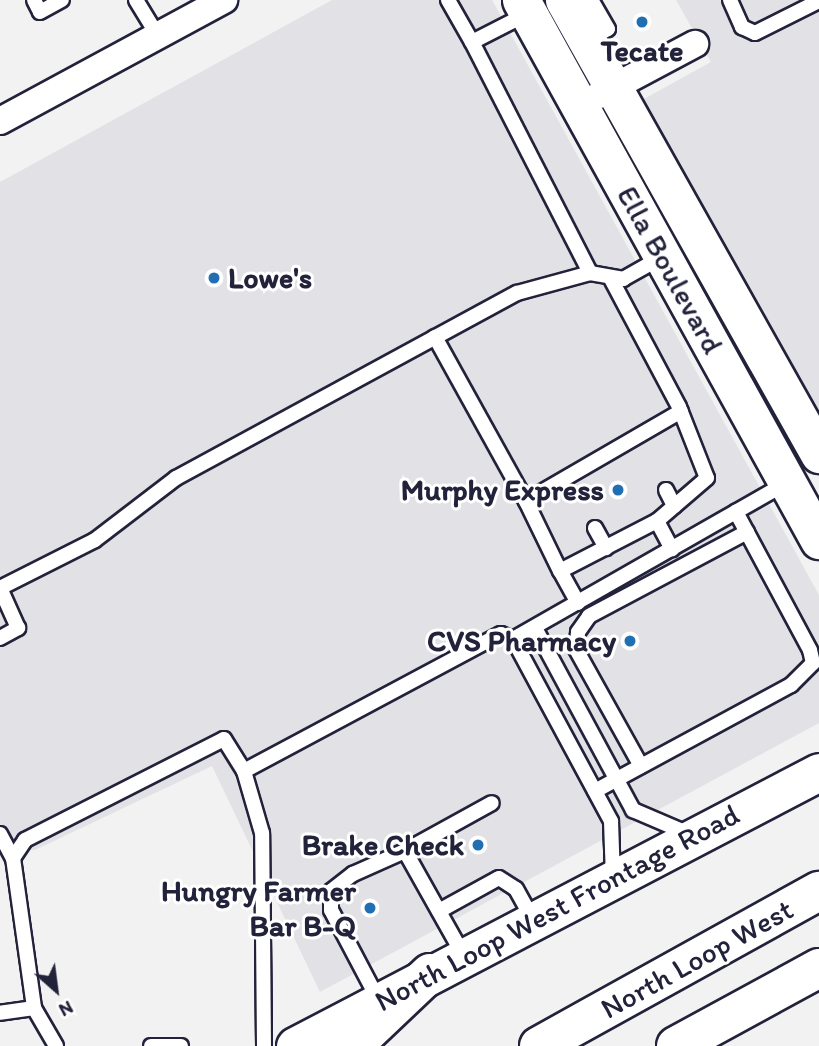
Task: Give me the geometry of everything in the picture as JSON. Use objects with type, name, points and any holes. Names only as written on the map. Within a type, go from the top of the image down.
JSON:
[{"type":"highway","name":"North Loop West","points":[[539,1046],[819,891]]},
{"type":"highway","points":[[676,1046],[819,968]]},
{"type":"highway","points":[[354,1046],[430,973]]},
{"type":"main road","name":"Ella Boulevard","points":[[564,0],[819,454]]},
{"type":"main road","name":"Ella Boulevard","points":[[524,7],[819,540]]},
{"type":"main road","name":"North Loop West Frontage Road","points":[[295,1046],[430,973],[819,772]]},
{"type":"street","points":[[0,121],[224,0]]},
{"type":"street","points":[[579,106],[695,44]]},
{"type":"lane","points":[[34,0],[40,12],[62,0]]},
{"type":"lane","points":[[136,0],[158,36]]},
{"type":"lane","points":[[448,0],[590,272]]},
{"type":"lane","points":[[587,41],[608,30],[591,0]]},
{"type":"lane","points":[[730,0],[742,27],[755,33],[819,1]]},
{"type":"lane","points":[[472,42],[524,7]]},
{"type":"lane","points":[[0,638],[18,628],[0,588],[95,540],[176,478],[517,293],[590,272],[623,279],[662,256]]},
{"type":"lane","points":[[560,571],[657,521],[707,478],[681,411],[610,277]]},
{"type":"lane","points":[[435,337],[526,501],[578,603]]},
{"type":"lane","points":[[526,501],[570,483],[637,437],[681,411]]},
{"type":"lane","points":[[637,437],[645,451]]},
{"type":"lane","points":[[513,639],[788,482]]},
{"type":"lane","points":[[666,490],[674,506]]},
{"type":"lane","points":[[595,791],[791,685],[813,663],[810,650],[736,512]]},
{"type":"lane","points":[[657,521],[672,549]]},
{"type":"lane","points":[[595,528],[606,548]]},
{"type":"lane","points":[[641,766],[576,649],[578,632],[589,616],[747,532]]},
{"type":"lane","points":[[535,628],[633,810],[694,836]]},
{"type":"lane","points":[[244,771],[501,634],[513,639],[611,821],[613,878]]},
{"type":"lane","points":[[13,858],[25,840],[224,739],[244,771],[262,833],[264,1046]]},
{"type":"lane","points":[[379,1000],[331,910],[331,891],[353,874],[405,851],[492,803]]},
{"type":"lane","points":[[0,834],[13,858],[34,1008],[56,1046]]},
{"type":"lane","points":[[405,851],[464,956]]},
{"type":"lane","points":[[439,911],[499,878],[516,890],[533,920]]},
{"type":"lane","points":[[0,1013],[34,1008]]},
{"type":"lane","points":[[151,1046],[181,1046]]},
{"type":"shaded area","points":[[332,0],[492,0],[819,595],[819,723],[320,992],[212,766],[35,850],[0,850],[0,182]]},
{"type":"shaded area","points":[[676,0],[819,0],[819,432],[633,105],[711,62]]},
{"type":"place","name":"Tecate","points":[[642,22]]},
{"type":"place","name":"Lowe's","points":[[214,278]]},
{"type":"place","name":"Murphy Express","points":[[618,490]]},
{"type":"place","name":"CVS Pharmacy","points":[[630,641]]},
{"type":"place","name":"Brake Check","points":[[478,845]]},
{"type":"place","name":"Hungry Farmer Bar B-Q","points":[[370,908]]}]
